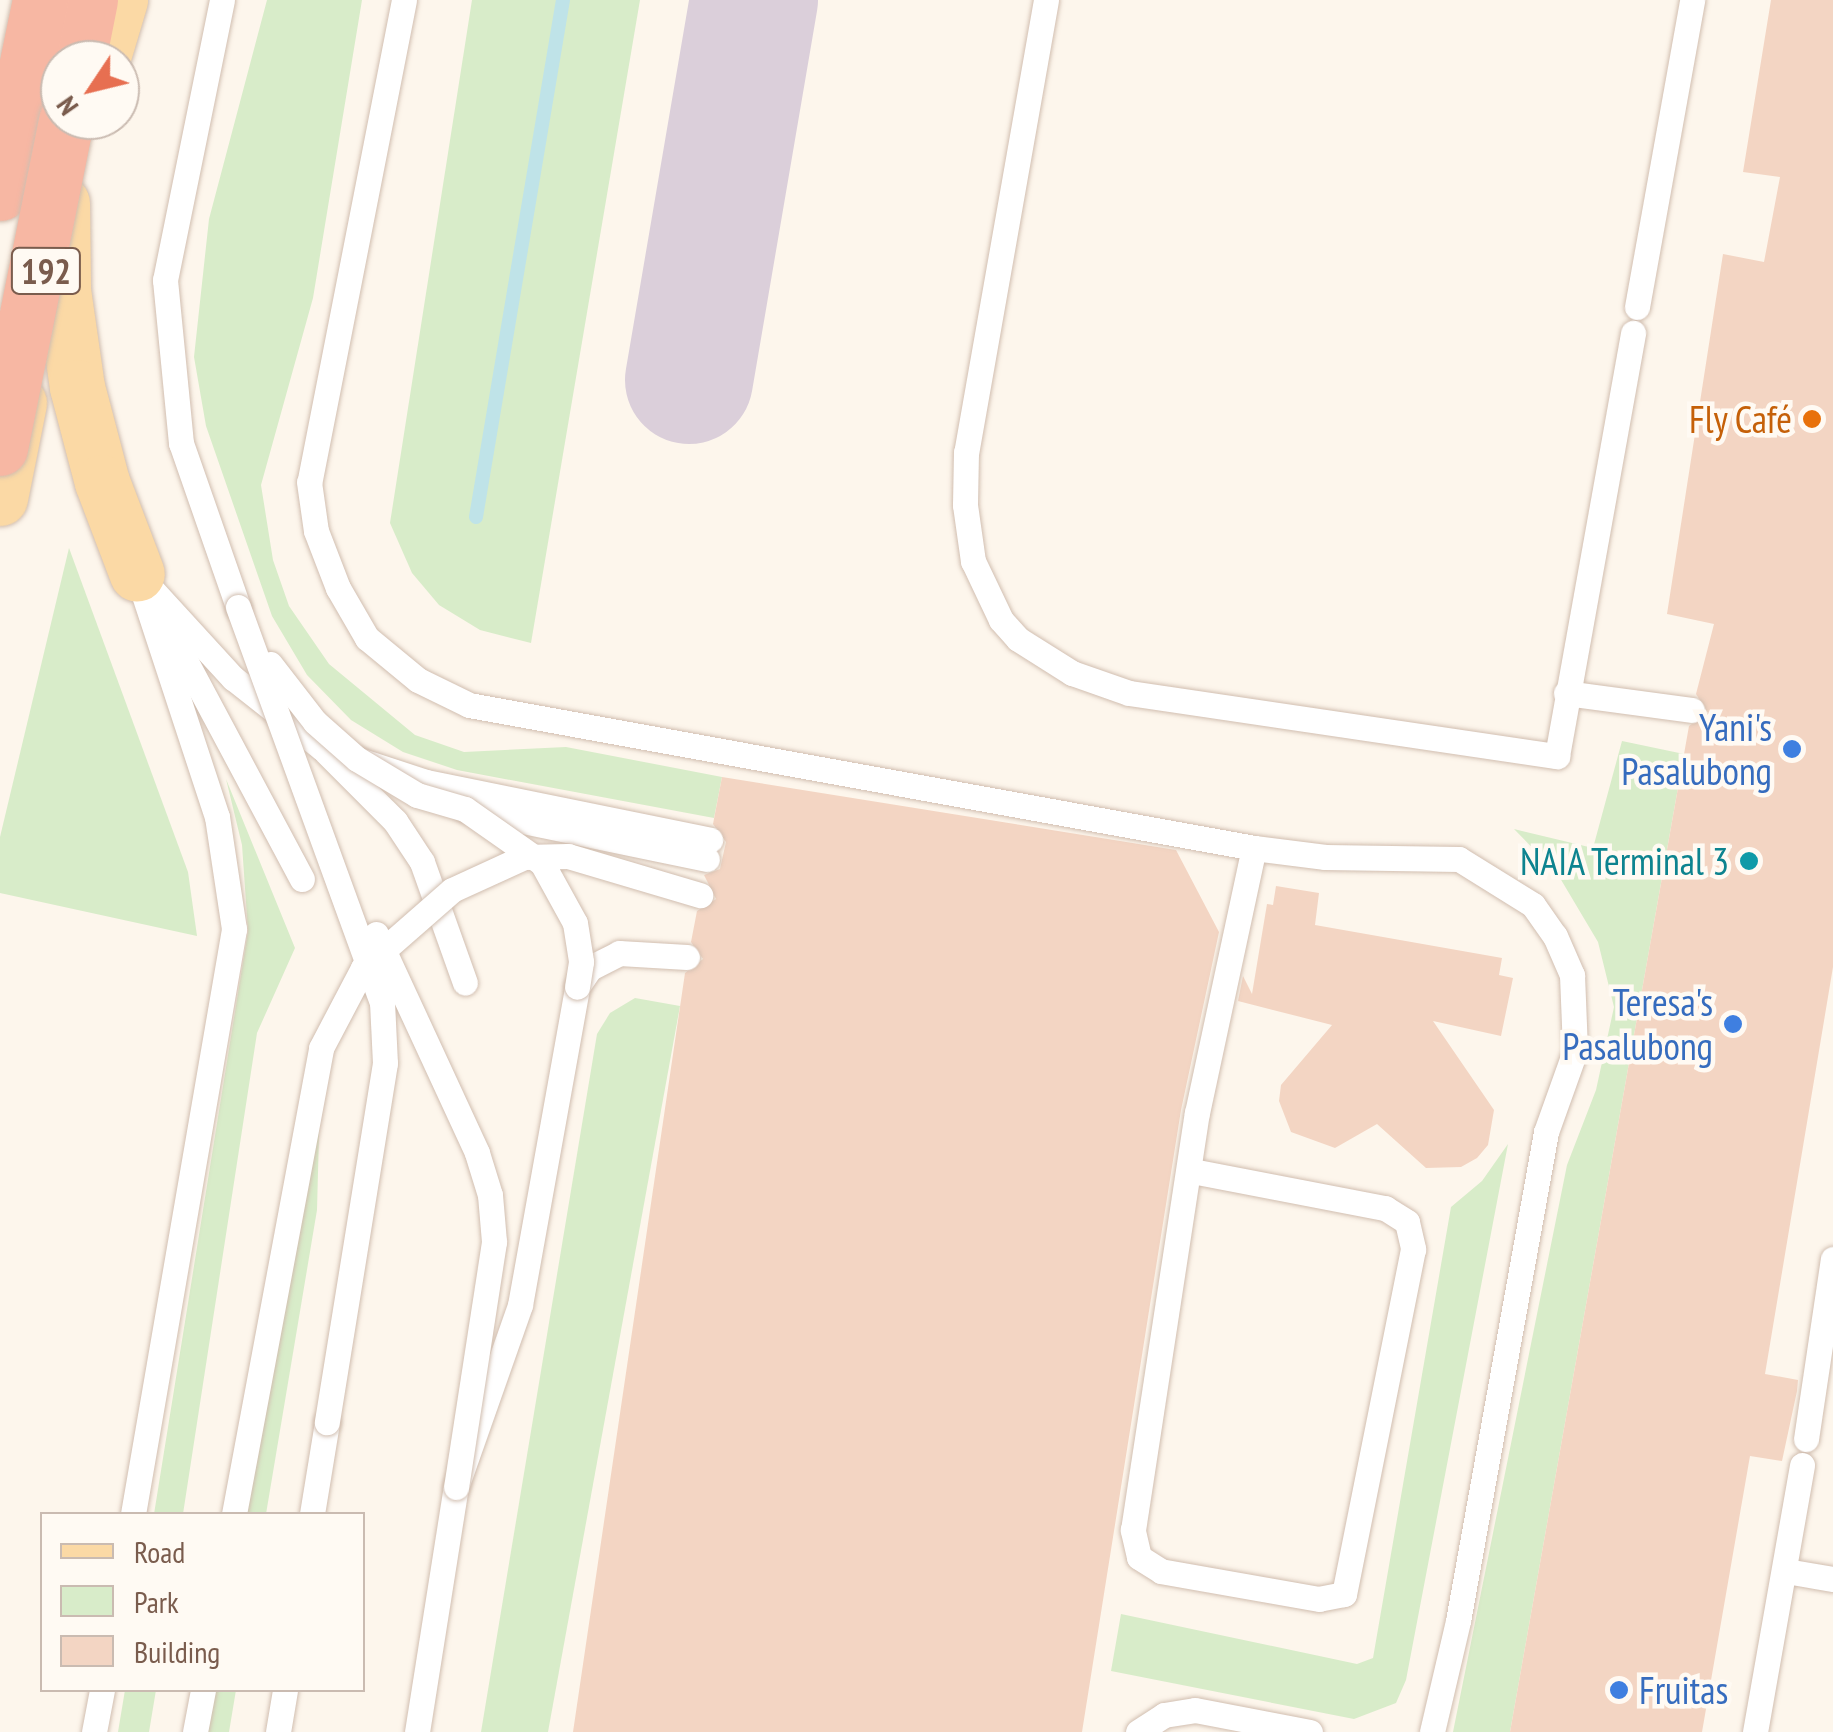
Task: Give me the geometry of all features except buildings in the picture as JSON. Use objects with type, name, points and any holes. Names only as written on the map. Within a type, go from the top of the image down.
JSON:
[{"type":"highway","points":[[0,193],[40,0]]},
{"type":"highway","points":[[82,40],[90,0]]},
{"type":"highway","points":[[0,448],[62,140]]},
{"type":"main road","points":[[108,40],[120,0]]},
{"type":"main road","name":"192","points":[[0,498],[15,367],[78,140]]},
{"type":"main road","points":[[62,193],[63,290],[77,387],[102,482],[137,574]]},
{"type":"lane","points":[[222,0],[165,280],[181,443],[238,607],[320,817],[382,1002],[385,1063],[312,1512]]},
{"type":"lane","points":[[404,0],[308,482],[316,531],[338,588],[367,638],[418,680],[469,704],[1254,848],[1459,859],[1534,906],[1572,975],[1575,1052],[1546,1132],[1432,1732]]},
{"type":"lane","points":[[1046,0],[966,452],[967,536],[1000,620],[1018,639],[1072,673],[1129,693],[1557,756],[1633,333]]},
{"type":"lane","points":[[1637,306],[1692,0]]},
{"type":"lane","points":[[137,574],[233,678],[322,748],[395,821],[422,862],[465,982]]},
{"type":"lane","points":[[137,574],[302,879]]},
{"type":"lane","points":[[133,1512],[234,930],[217,816],[137,574]]},
{"type":"lane","points":[[238,607],[273,670],[356,760],[417,795],[465,808],[709,850],[426,782],[322,748]]},
{"type":"lane","points":[[1566,693],[1692,710]]},
{"type":"lane","points":[[456,1487],[520,1305],[577,986],[579,940],[557,882],[521,845],[465,808]]},
{"type":"lane","points":[[320,817],[461,1117],[490,1195],[494,1242],[417,1732]]},
{"type":"lane","points":[[1192,1172],[1385,1208],[1407,1222],[1414,1249],[1344,1594],[1319,1599],[1162,1571],[1139,1557],[1133,1530],[1192,1172],[1197,1113],[1254,848]]},
{"type":"lane","points":[[234,1512],[320,1048],[364,968],[452,890],[524,857],[578,858],[700,895]]},
{"type":"lane","points":[[577,986],[590,968],[619,952],[687,957]]},
{"type":"lane","points":[[1755,1732],[1786,1570],[1833,1259]]},
{"type":"lane","points":[[1786,1570],[1833,1579]]},
{"type":"lane","points":[[94,1732],[102,1692]]},
{"type":"lane","points":[[195,1732],[203,1692]]},
{"type":"lane","points":[[278,1732],[284,1692]]},
{"type":"lane","points":[[1417,1732],[1438,1699]]},
{"type":"lane","points":[[1138,1732],[1164,1715],[1195,1710],[1310,1732]]},
{"type":"green space","points":[[267,0],[362,0],[313,298],[261,485],[273,560],[289,606],[329,664],[415,735],[464,752],[566,747],[722,777],[714,818],[457,770],[403,752],[351,720],[307,675],[272,616],[206,426],[194,357],[209,219]]},
{"type":"green space","points":[[472,0],[640,0],[531,643],[480,630],[439,605],[412,573],[390,523]]},
{"type":"green space","points":[[69,548],[188,872],[197,936],[0,893],[0,837]]},
{"type":"green space","points":[[1622,741],[1684,754],[1510,1732],[1453,1732],[1567,1165],[1596,1090],[1614,1007],[1598,942],[1557,873],[1514,829],[1593,848]]},
{"type":"green space","points":[[226,779],[295,948],[257,1033],[183,1512],[154,1512],[248,931],[242,845]]},
{"type":"green space","points":[[635,998],[680,1006],[548,1732],[481,1732],[597,1034],[610,1013]]},
{"type":"green space","points":[[321,1059],[317,1210],[266,1512],[241,1512]]},
{"type":"green space","points":[[1508,1144],[1406,1680],[1396,1703],[1354,1719],[1111,1671],[1121,1614],[1357,1664],[1373,1658],[1451,1207],[1482,1181]]},
{"type":"green space","points":[[125,1692],[156,1692],[149,1732],[118,1732]]},
{"type":"green space","points":[[210,1692],[236,1692],[229,1732],[203,1732]]},
{"type":"waterway","points":[[476,517],[563,0]]},
{"type":"taxiway","points":[[689,380],[754,0]]},
{"type":"place","name":"Fly Café","points":[[1812,419]]},
{"type":"place","name":"Yani's Pasalubong","points":[[1792,749]]},
{"type":"place","name":"NAIA Terminal 3","points":[[1749,861]]},
{"type":"place","name":"Teresa's Pasalubong","points":[[1733,1024]]},
{"type":"place","name":"Fruitas","points":[[1619,1690]]}]
